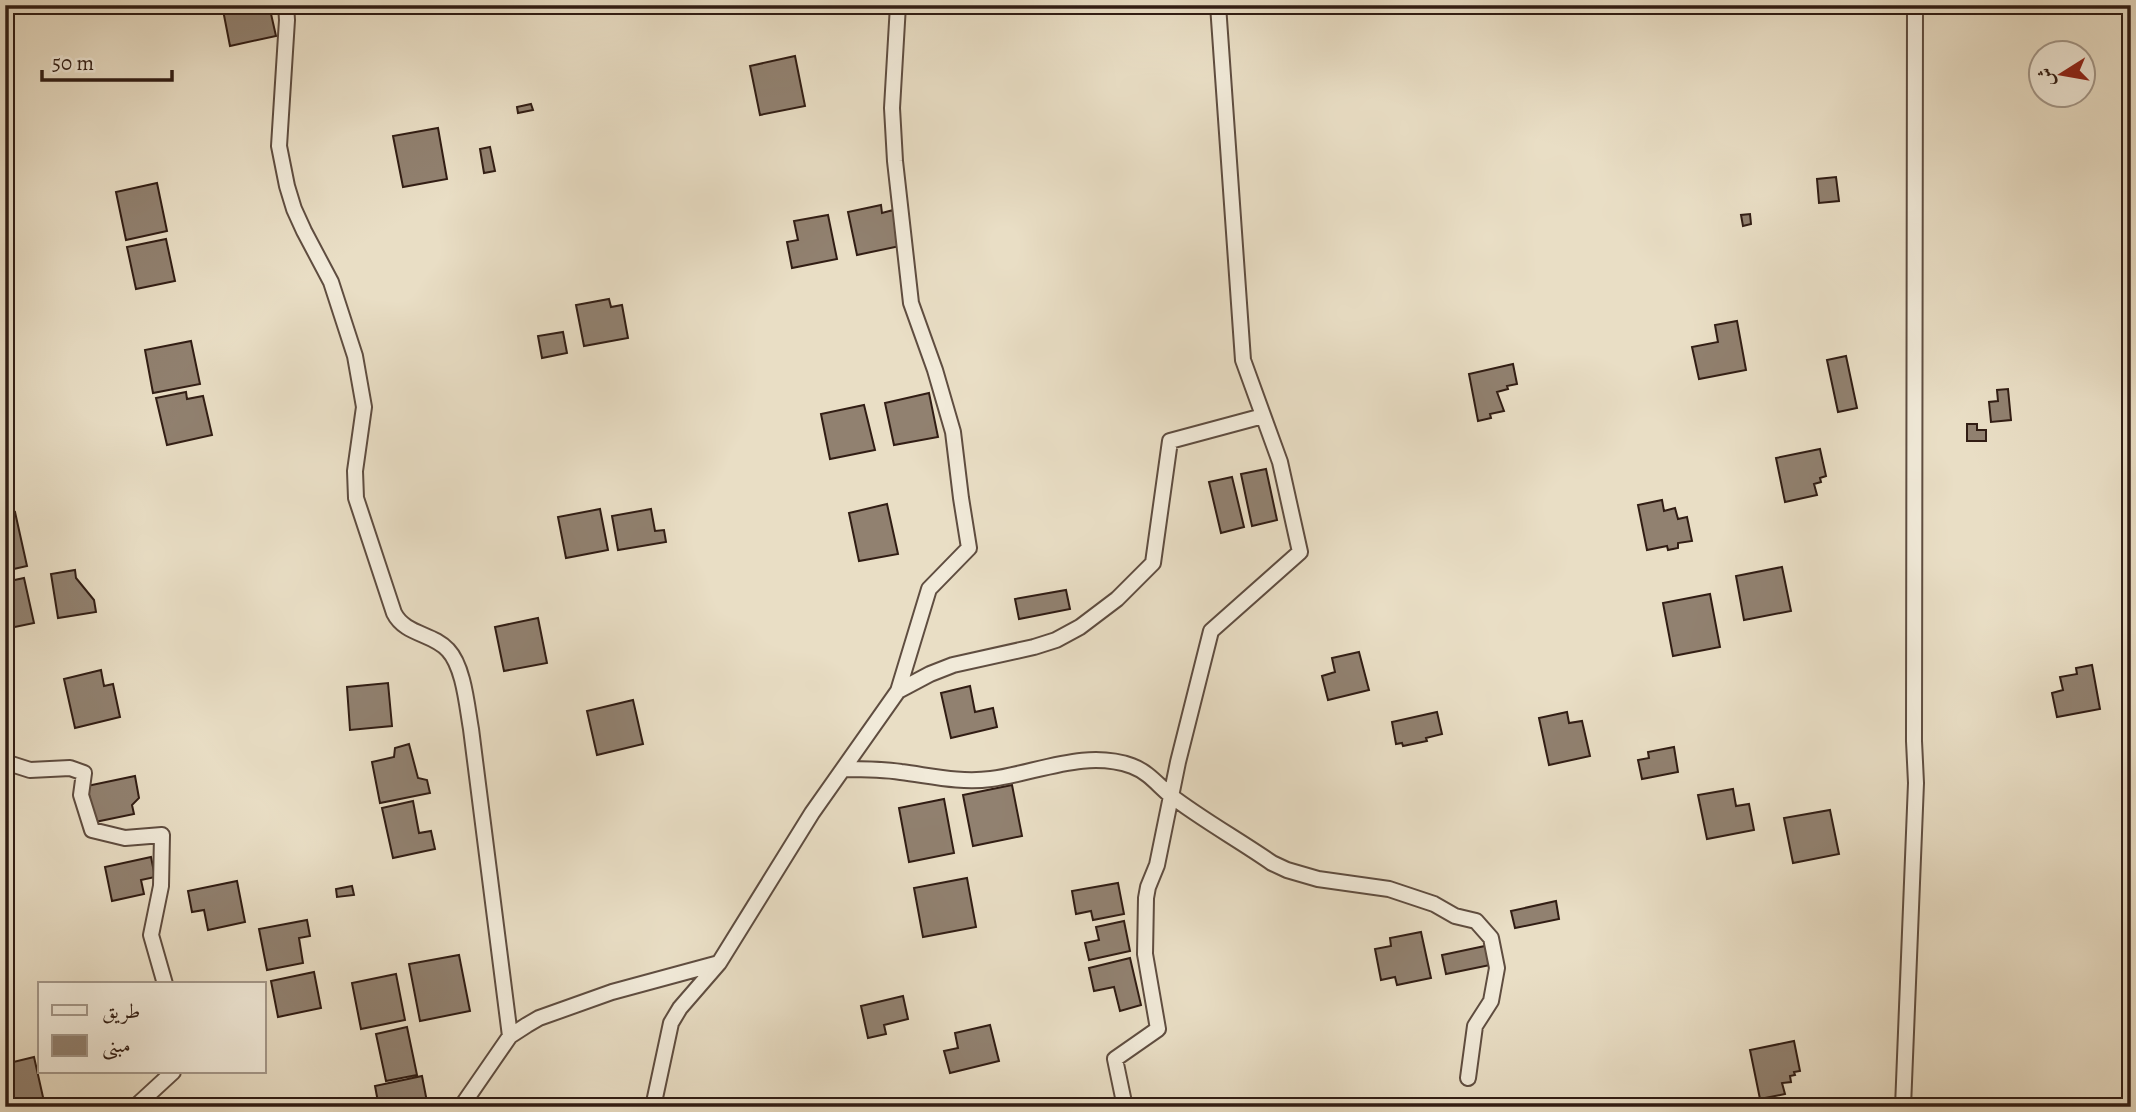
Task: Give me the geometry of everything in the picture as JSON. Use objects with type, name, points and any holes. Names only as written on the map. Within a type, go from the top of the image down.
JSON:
[{"type":"street","points":[[286,5],[279,146],[287,186],[303,232],[331,282],[355,356],[364,407],[355,471],[356,498],[394,613],[402,624],[448,649],[454,657],[463,683],[510,1036]]},
{"type":"street","points":[[653,1107],[671,1023],[680,1008],[719,963],[812,813],[898,691],[929,589],[969,548],[953,432],[911,303],[895,161],[892,108],[898,5]]},
{"type":"street","points":[[1125,1107],[1115,1059],[1158,1029],[1145,954],[1146,898],[1163,839],[1170,795],[1211,631],[1300,552],[1280,462],[1243,360],[1218,5]]},
{"type":"street","points":[[1903,1107],[1916,783],[1915,5]]},
{"type":"street","points":[[898,691],[953,665],[1056,640],[1117,599],[1153,563],[1170,441],[1263,416]]},
{"type":"street","points":[[843,769],[878,769],[971,781],[995,779],[1063,763],[1105,761],[1130,766],[1147,774],[1170,795],[1272,863],[1287,870],[1318,879],[1389,889],[1434,904],[1455,916],[1476,921],[1491,938],[1497,968],[1491,1001],[1475,1026],[1468,1078]]},
{"type":"street","points":[[5,762],[30,770],[70,768],[84,773],[81,795],[92,830],[125,838],[162,835],[162,886],[150,935],[164,982]]},
{"type":"street","points":[[461,1107],[510,1036],[539,1018],[612,992],[719,963]]},
{"type":"street","points":[[135,1107],[171,1074]]},
{"type":"building","points":[[222,5],[269,5],[276,36],[230,46]]},
{"type":"building","points":[[795,56],[805,106],[760,115],[750,66]]},
{"type":"building","points":[[531,104],[533,110],[518,113],[517,107]]},
{"type":"building","points":[[438,128],[447,179],[403,187],[393,136]]},
{"type":"building","points":[[490,147],[495,171],[484,173],[480,149]]},
{"type":"building","points":[[1836,177],[1839,201],[1819,203],[1817,179]]},
{"type":"building","points":[[157,183],[167,231],[126,240],[116,192]]},
{"type":"building","points":[[881,205],[882,213],[893,210],[900,246],[857,255],[848,212]]},
{"type":"building","points":[[1750,214],[1751,224],[1743,226],[1741,215]]},
{"type":"building","points":[[828,215],[837,259],[792,268],[787,242],[798,240],[794,221]]},
{"type":"building","points":[[166,239],[175,281],[136,289],[127,247]]},
{"type":"building","points":[[609,299],[611,307],[622,305],[628,338],[584,346],[576,305]]},
{"type":"building","points":[[1737,321],[1746,370],[1699,379],[1692,347],[1718,342],[1715,325]]},
{"type":"building","points":[[563,332],[567,353],[542,358],[538,336]]},
{"type":"building","points":[[191,341],[200,384],[153,393],[145,350]]},
{"type":"building","points":[[1846,356],[1857,408],[1838,412],[1827,360]]},
{"type":"building","points":[[1513,364],[1517,384],[1497,392],[1504,411],[1490,414],[1491,418],[1478,421],[1469,374]]},
{"type":"building","points":[[2008,389],[2011,420],[1991,422],[1989,402],[1998,401],[1997,390]]},
{"type":"building","points":[[186,392],[187,399],[203,396],[212,435],[167,445],[156,398]]},
{"type":"building","points":[[929,393],[938,437],[894,445],[885,403]]},
{"type":"building","points":[[864,405],[875,450],[830,459],[821,414]]},
{"type":"building","points":[[1967,424],[1977,424],[1977,430],[1986,430],[1986,441],[1967,441]]},
{"type":"building","points":[[1820,449],[1826,476],[1820,478],[1821,482],[1814,484],[1817,495],[1785,502],[1776,458]]},
{"type":"building","points":[[1266,469],[1277,520],[1252,526],[1241,474]]},
{"type":"building","points":[[1232,477],[1244,527],[1221,533],[1209,482]]},
{"type":"building","points":[[1662,500],[1664,511],[1675,508],[1678,519],[1687,517],[1692,541],[1678,543],[1678,548],[1668,550],[1667,546],[1647,550],[1638,505]]},
{"type":"building","points":[[887,504],[898,554],[859,561],[849,513]]},
{"type":"building","points":[[600,509],[608,550],[566,558],[558,517]]},
{"type":"building","points":[[651,509],[655,531],[664,530],[666,542],[618,550],[612,516]]},
{"type":"building","points":[[15,512],[27,566],[5,571],[5,514]]},
{"type":"building","points":[[1782,567],[1791,611],[1744,620],[1736,576]]},
{"type":"building","points":[[75,570],[76,578],[94,600],[96,612],[58,618],[51,574]]},
{"type":"building","points":[[24,578],[34,623],[5,629],[5,582]]},
{"type":"building","points":[[1066,590],[1070,609],[1019,619],[1015,599]]},
{"type":"building","points":[[1710,594],[1720,647],[1673,656],[1663,603]]},
{"type":"building","points":[[538,618],[547,663],[504,671],[495,627]]},
{"type":"building","points":[[1359,652],[1369,690],[1328,700],[1322,676],[1335,672],[1332,658]]},
{"type":"building","points":[[2092,665],[2100,709],[2057,717],[2052,693],[2063,690],[2060,677],[2077,674],[2076,668]]},
{"type":"building","points":[[101,670],[104,686],[113,684],[120,717],[75,728],[64,679]]},
{"type":"building","points":[[388,683],[392,726],[350,730],[347,687]]},
{"type":"building","points":[[970,686],[975,712],[993,708],[997,727],[951,738],[941,693]]},
{"type":"building","points":[[633,700],[643,744],[597,755],[587,711]]},
{"type":"building","points":[[1437,712],[1442,734],[1426,738],[1427,741],[1403,746],[1402,743],[1396,744],[1392,722]]},
{"type":"building","points":[[1567,712],[1569,723],[1582,721],[1590,756],[1549,765],[1539,718]]},
{"type":"building","points":[[409,744],[418,778],[427,780],[430,793],[380,803],[372,762],[394,757],[395,748]]},
{"type":"building","points":[[1674,747],[1678,772],[1642,779],[1638,760],[1649,758],[1648,752]]},
{"type":"building","points":[[135,776],[139,798],[132,805],[134,814],[95,822],[87,786]]},
{"type":"building","points":[[1012,785],[1022,836],[973,846],[963,795]]},
{"type":"building","points":[[1733,789],[1736,806],[1749,804],[1754,830],[1707,839],[1698,795]]},
{"type":"building","points":[[944,799],[954,853],[909,862],[899,808]]},
{"type":"building","points":[[413,801],[419,833],[431,831],[435,849],[393,858],[382,808]]},
{"type":"building","points":[[1830,810],[1839,854],[1793,863],[1784,818]]},
{"type":"building","points":[[151,857],[155,877],[141,880],[144,894],[112,901],[105,867]]},
{"type":"building","points":[[967,878],[976,927],[923,937],[914,888]]},
{"type":"building","points":[[237,881],[245,922],[208,930],[204,910],[192,912],[188,891]]},
{"type":"building","points":[[1118,883],[1124,914],[1093,920],[1091,911],[1076,914],[1072,891]]},
{"type":"building","points":[[352,886],[354,895],[337,897],[336,889]]},
{"type":"building","points":[[1556,901],[1559,919],[1515,928],[1511,911]]},
{"type":"building","points":[[307,920],[310,936],[299,938],[303,963],[267,970],[259,929]]},
{"type":"building","points":[[1124,921],[1130,951],[1089,960],[1085,943],[1099,940],[1096,927]]},
{"type":"building","points":[[1421,932],[1431,978],[1397,985],[1395,977],[1381,980],[1375,949],[1391,946],[1390,938]]},
{"type":"building","points":[[1485,946],[1490,965],[1446,974],[1442,955]]},
{"type":"building","points":[[459,955],[470,1011],[420,1021],[409,964]]},
{"type":"building","points":[[1130,958],[1141,1005],[1120,1011],[1114,987],[1094,991],[1089,968]]},
{"type":"building","points":[[314,972],[321,1008],[278,1017],[271,981]]},
{"type":"building","points":[[396,974],[405,1020],[361,1029],[352,983]]},
{"type":"building","points":[[903,996],[908,1019],[884,1025],[886,1034],[868,1038],[861,1006]]},
{"type":"building","points":[[990,1025],[999,1061],[950,1073],[944,1051],[958,1048],[955,1033]]},
{"type":"building","points":[[407,1027],[417,1075],[386,1081],[376,1034]]},
{"type":"building","points":[[1794,1041],[1800,1071],[1790,1076],[1791,1082],[1782,1083],[1785,1094],[1760,1099],[1750,1050]]},
{"type":"building","points":[[34,1057],[45,1106],[8,1107],[5,1096],[5,1064]]},
{"type":"building","points":[[422,1076],[428,1107],[389,1107],[387,1100],[378,1102],[375,1086]]}]
